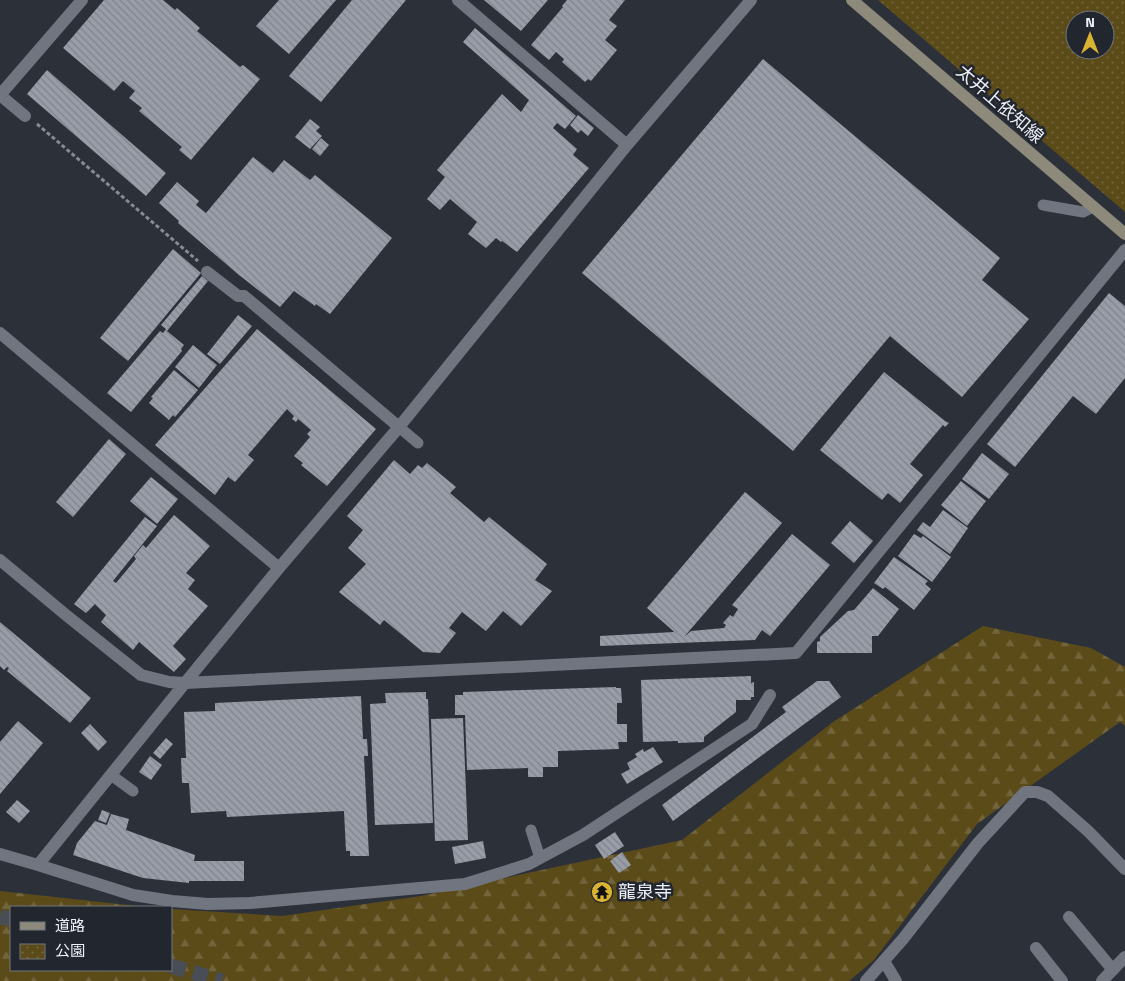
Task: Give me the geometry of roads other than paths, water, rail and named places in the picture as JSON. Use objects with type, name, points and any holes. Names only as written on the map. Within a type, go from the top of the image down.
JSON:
[{"type":"main road","name":"太井上依知線","points":[[852,0],[1125,234]]},
{"type":"street","points":[[25,116],[2,89],[82,0]]},
{"type":"street","points":[[458,0],[627,145]]},
{"type":"street","points":[[38,864],[279,568],[399,427],[627,145],[751,0]]},
{"type":"street","points":[[0,560],[66,616],[141,675],[169,682],[185,683],[796,653],[1125,250]]},
{"type":"street","points":[[207,272],[238,296],[244,296],[399,427]]},
{"type":"street","points":[[0,333],[279,568]]},
{"type":"street","points":[[0,854],[38,864],[133,895],[208,904],[250,903],[465,884],[529,864],[583,835],[752,724],[770,695]]},
{"type":"street","points":[[866,981],[903,939],[978,843],[1025,792],[1037,792],[1048,796],[1088,831],[1125,869]]},
{"type":"street","points":[[1069,917],[1113,970]]},
{"type":"street","points":[[1036,948],[1062,981]]},
{"type":"street","points":[[1102,981],[1125,957]]},
{"type":"street","points":[[884,961],[896,981]]},
{"type":"lane","points":[[1043,206],[1083,212],[1093,207]]},
{"type":"lane","points":[[399,427],[418,443]]},
{"type":"lane","points":[[111,775],[133,791]]},
{"type":"lane","points":[[531,830],[540,858]]},
{"type":"tunnel","points":[[0,916],[10,920]]},
{"type":"tunnel","points":[[172,966],[222,981]]},
{"type":"place","name":"龍泉寺","points":[[602,892]]}]
